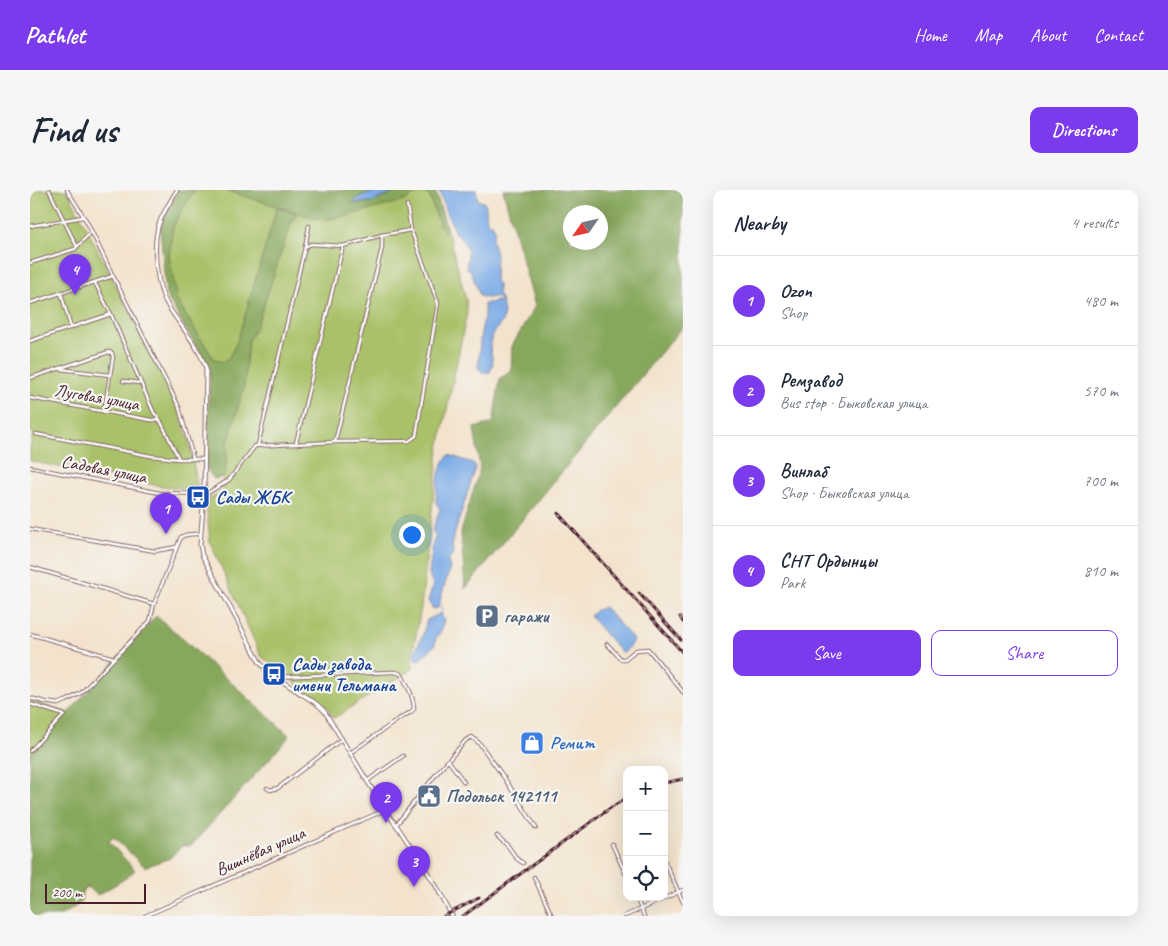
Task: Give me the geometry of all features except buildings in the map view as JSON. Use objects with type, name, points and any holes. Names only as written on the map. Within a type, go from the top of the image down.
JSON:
[{"type":"street","points":[[49,190],[77,247]]},
{"type":"street","points":[[67,190],[87,222],[179,407],[193,458]]},
{"type":"street","points":[[177,190],[158,225],[156,234],[157,262],[163,297],[200,353],[206,368],[204,495],[200,545],[202,555],[260,663],[276,677],[316,703],[325,712],[385,810],[435,884],[452,916]]},
{"type":"street","points":[[204,495],[229,480],[255,446],[258,445],[409,441],[416,436],[438,303],[411,230],[407,205]]},
{"type":"street","points":[[30,226],[83,217]]},
{"type":"street","points":[[258,445],[310,226]]},
{"type":"street","points":[[305,247],[312,244],[343,246],[411,230]]},
{"type":"street","points":[[30,263],[75,249],[91,232]]},
{"type":"street","points":[[335,442],[382,248],[382,236]]},
{"type":"street","points":[[296,444],[343,246]]},
{"type":"street","points":[[30,303],[113,276]]},
{"type":"street","points":[[94,283],[111,314],[154,413],[160,420],[179,459]]},
{"type":"street","points":[[61,294],[71,328]]},
{"type":"street","points":[[30,341],[111,314]]},
{"type":"street","points":[[30,378],[109,352],[112,353],[113,357],[104,412]]},
{"type":"street","points":[[58,368],[110,376]]},
{"type":"street","points":[[123,381],[140,383]]},
{"type":"street","name":"Луговая улица","points":[[30,398],[151,420],[160,420]]},
{"type":"street","points":[[36,434],[151,456],[204,459]]},
{"type":"street","name":"Садовая улица","points":[[30,467],[160,492],[204,495]]},
{"type":"street","points":[[30,529],[155,551],[177,547]]},
{"type":"street","points":[[30,698],[58,704],[81,693],[150,622],[154,604],[181,538],[184,535],[201,534]]},
{"type":"street","points":[[30,567],[154,604]]},
{"type":"street","points":[[30,634],[114,658]]},
{"type":"street","points":[[607,644],[621,659],[625,659],[636,650],[648,649],[683,692]]},
{"type":"street","points":[[276,677],[391,672],[401,674],[414,703],[414,709],[350,753]]},
{"type":"street","points":[[30,704],[64,715],[30,751]]},
{"type":"street","points":[[396,825],[448,760],[466,740],[472,737],[480,744],[505,779],[536,828]]},
{"type":"street","points":[[268,788],[270,790],[278,788],[342,739]]},
{"type":"street","points":[[367,781],[403,756]]},
{"type":"street","points":[[448,760],[464,782]]},
{"type":"street","name":"Вишнёвая улица","points":[[145,916],[385,810]]},
{"type":"street","points":[[497,836],[522,863]]},
{"type":"street","points":[[612,844],[623,868]]},
{"type":"street","points":[[668,869],[683,902]]},
{"type":"street","points":[[534,877],[552,916]]},
{"type":"street","points":[[625,916],[683,890]]},
{"type":"street","points":[[638,901],[644,916]]},
{"type":"green space","points":[[30,190],[67,190],[175,400],[189,441],[198,488],[172,488],[30,461],[33,433],[30,431]]},
{"type":"green space","points":[[178,190],[198,190],[192,194],[173,227],[169,256],[177,301],[214,359],[222,362],[228,359],[237,342],[277,207],[295,213],[296,216],[291,224],[257,325],[248,341],[244,387],[227,446],[226,472],[223,477],[214,479],[206,468],[210,374],[208,367],[166,295],[160,227]]},
{"type":"green space","points":[[191,190],[236,190],[387,200],[431,191],[449,236],[466,299],[467,313],[439,448],[421,607],[412,656],[412,669],[334,718],[328,708],[261,656],[210,542],[206,501],[223,492],[233,356],[217,365],[172,296],[168,233]]},
{"type":"green space","points":[[225,190],[379,190],[363,195],[358,204],[372,202],[400,190],[435,190],[447,230],[445,232],[439,224],[429,195],[423,193],[414,195],[404,201],[346,216],[321,220]]},
{"type":"green space","points":[[503,190],[683,190],[683,326],[465,589],[461,532],[480,468],[474,428],[493,423],[500,378],[511,372],[512,346],[535,306]]},
{"type":"green space","points":[[156,616],[290,736],[191,846],[182,846],[170,858],[145,867],[113,837],[109,842],[135,870],[126,878],[98,895],[87,887],[82,891],[81,903],[60,916],[30,916],[30,755]]},
{"type":"green space","points":[[30,701],[69,713],[30,755]]},
{"type":"water","points":[[379,190],[400,190],[372,202],[354,203],[363,195]]},
{"type":"water","points":[[439,190],[476,190],[478,200],[485,203],[487,222],[493,225],[495,230],[492,239],[496,254],[495,282],[498,284],[498,293],[504,312],[502,322],[493,333],[490,348],[493,363],[490,372],[482,372],[478,368],[484,304],[500,302],[500,300],[495,297],[486,298],[480,296],[470,269],[467,268],[467,248],[454,232]]},
{"type":"water","points":[[449,455],[473,463],[476,466],[452,542],[453,553],[448,561],[450,568],[438,608],[433,609],[428,601],[433,585],[429,573],[433,543],[436,536],[432,531],[440,509],[436,503],[438,478],[442,465]]},
{"type":"water","points":[[604,607],[633,639],[624,653],[620,651],[590,616],[595,611]]},
{"type":"water","points":[[441,613],[444,620],[435,645],[419,660],[415,659],[414,653],[423,635],[427,620]]},
{"type":"waterway","points":[[439,604],[442,609],[441,613]]},
{"type":"railway","points":[[558,513],[683,653]]},
{"type":"railway","points":[[639,593],[681,640]]},
{"type":"railway","points":[[680,617],[683,622]]},
{"type":"railway","points":[[668,782],[683,779]]},
{"type":"railway","points":[[463,916],[623,800]]},
{"type":"railway","points":[[444,916],[479,898]]},
{"type":"place","name":"СНТ Ордынцы","points":[[75,295]]},
{"type":"place","name":"Сады ЖБК","points":[[198,497]]},
{"type":"place","name":"Ozon","points":[[166,534]]},
{"type":"place","name":"гаражи","points":[[487,616]]},
{"type":"place","name":"Сады завода имени Тельмана","points":[[274,674]]},
{"type":"place","name":"Ремит","points":[[532,743]]},
{"type":"place","name":"Подольск 142111","points":[[429,796]]},
{"type":"place","name":"Ремзавод","points":[[386,823]]},
{"type":"place","name":"Винлаб","points":[[414,887]]}]
